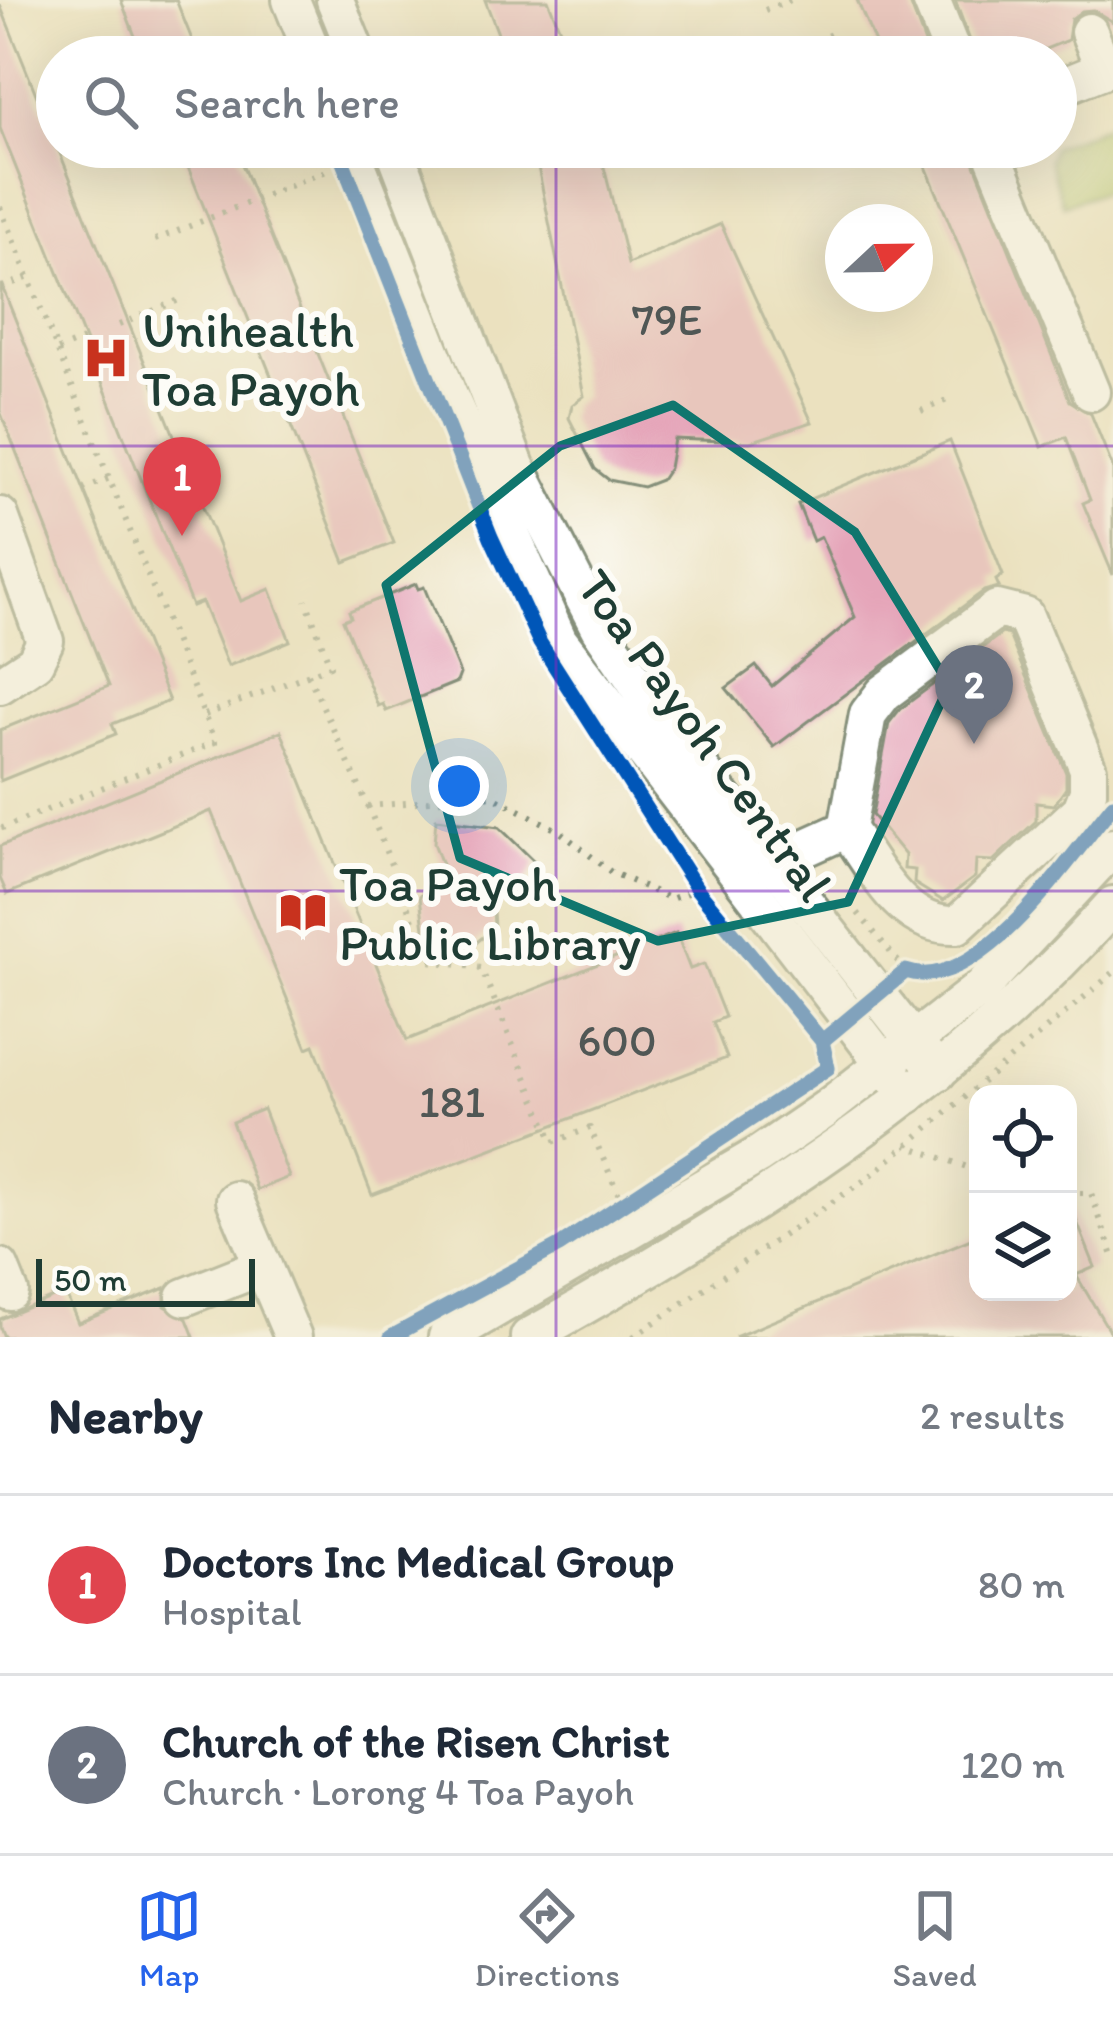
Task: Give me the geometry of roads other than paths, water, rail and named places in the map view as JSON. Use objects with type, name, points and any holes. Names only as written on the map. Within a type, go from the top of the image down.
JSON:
[{"type":"street","points":[[291,0],[306,36]]},
{"type":"street","points":[[335,0],[350,36]]},
{"type":"street","points":[[931,0],[946,36]]},
{"type":"street","points":[[1077,81],[1108,68],[1089,32]]},
{"type":"street","name":"Toa Payoh Central","points":[[353,168],[559,641],[908,1095]]},
{"type":"street","name":"Toa Payoh Central","points":[[402,168],[516,466],[571,578],[649,702],[781,867],[892,983],[912,1039],[938,1072]]},
{"type":"street","points":[[999,168],[1091,392]]},
{"type":"street","points":[[0,516],[45,641],[35,662],[0,685]]},
{"type":"street","points":[[1011,609],[1025,616],[1088,769],[1088,792],[1081,810],[957,926],[933,926],[907,911],[847,829],[863,733],[884,693],[982,617],[1011,609]]},
{"type":"street","points":[[781,867],[805,848],[847,829]]},
{"type":"street","points":[[447,1337],[484,1328],[757,1156],[981,988],[1073,896],[1113,848]]},
{"type":"street","points":[[1034,854],[1073,896]]},
{"type":"street","points":[[530,1337],[706,1230],[908,1095],[1045,980],[1113,905]]},
{"type":"street","points":[[236,1200],[293,1337]]},
{"type":"street","points":[[185,1297],[263,1266]]},
{"type":"place","name":"Unihealth Toa Payoh","points":[[106,358]]},
{"type":"place","name":"Doctors Inc Medical Group","points":[[182,536]]},
{"type":"place","name":"Church of the Risen Christ","points":[[974,744]]},
{"type":"place","name":"Toa Payoh Public Library","points":[[303,912]]}]
